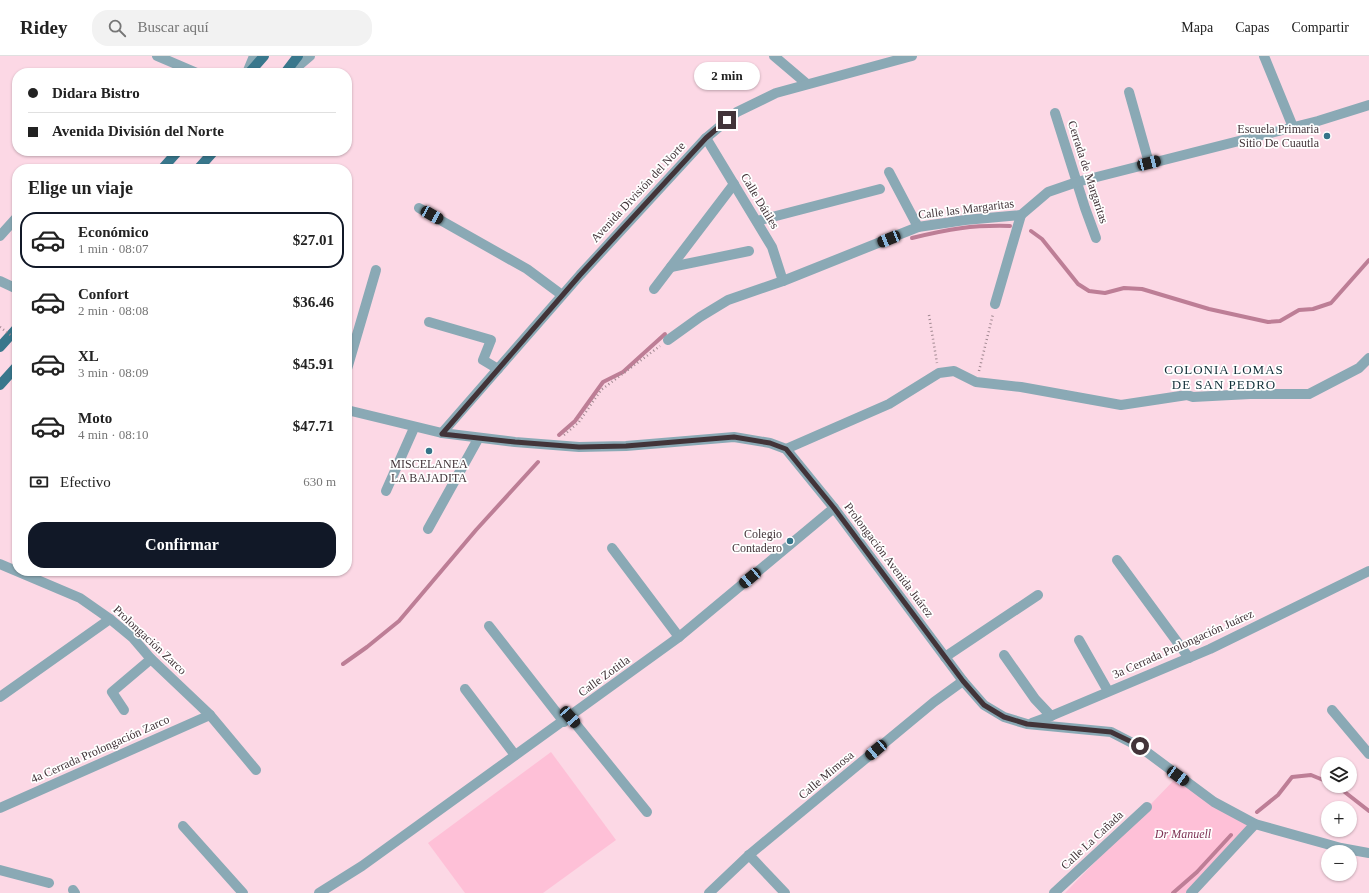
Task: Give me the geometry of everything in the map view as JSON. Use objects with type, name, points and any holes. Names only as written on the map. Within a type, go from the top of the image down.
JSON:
[{"type":"main road","points":[[253,68],[264,56]]},
{"type":"main road","points":[[288,68],[298,56]]},
{"type":"main road","points":[[166,164],[174,156]]},
{"type":"main road","points":[[202,164],[210,156]]},
{"type":"main road","points":[[0,347],[12,334]]},
{"type":"main road","points":[[0,385],[12,372]]},
{"type":"street","points":[[157,56],[185,68]]},
{"type":"street","points":[[250,68],[254,56]]},
{"type":"street","points":[[296,68],[310,56]]},
{"type":"street","points":[[774,56],[807,84]]},
{"type":"street","name":"Avenida División del Norte","points":[[442,434],[562,295],[706,138],[737,112],[776,93],[912,56]]},
{"type":"street","points":[[1264,56],[1293,127]]},
{"type":"street","points":[[1129,92],[1149,163]]},
{"type":"street","name":"Calle las Margaritas","points":[[668,340],[700,317],[728,300],[784,281],[918,227],[965,220],[1020,215],[1048,192],[1077,182],[1293,127],[1369,105]]},
{"type":"street","name":"Cerrada de Margaritas","points":[[1055,114],[1096,238]]},
{"type":"street","name":"Calle Dátiles","points":[[706,138],[772,247],[784,281]]},
{"type":"street","points":[[889,172],[918,227]]},
{"type":"street","points":[[654,289],[734,184]]},
{"type":"street","points":[[757,221],[880,188]]},
{"type":"street","points":[[419,208],[528,269],[562,295]]},
{"type":"street","points":[[995,304],[1020,215]]},
{"type":"street","points":[[0,236],[12,223]]},
{"type":"street","points":[[671,267],[749,251]]},
{"type":"street","points":[[352,351],[376,270]]},
{"type":"street","points":[[0,281],[12,287]]},
{"type":"street","points":[[429,322],[491,340],[483,360],[498,369]]},
{"type":"street","points":[[352,411],[414,428],[478,439],[579,447],[626,446],[734,437],[765,441],[786,449],[889,404],[939,373],[954,371],[976,382],[1021,387],[1121,405],[1187,395],[1193,397],[1250,394],[1309,394],[1359,368],[1369,358]]},
{"type":"street","points":[[386,491],[414,428]]},
{"type":"street","points":[[428,529],[478,439]]},
{"type":"street","name":"Prolongación Avenida Juárez","points":[[786,449],[834,508],[963,681],[984,705],[1004,717],[1027,724],[1111,732],[1140,746],[1214,802],[1255,824],[1341,848],[1369,853]]},
{"type":"street","name":"Calle Zotitla","points":[[319,893],[362,866],[679,637],[834,508]]},
{"type":"street","points":[[612,548],[679,637]]},
{"type":"street","points":[[1117,560],[1189,658]]},
{"type":"street","name":"Prolongación Zarco","points":[[1,565],[12,570]]},
{"type":"street","name":"3a Cerrada Prolongación Juárez","points":[[1027,724],[1051,716],[1189,658],[1369,571]]},
{"type":"street","name":"Prolongación Zarco","points":[[27,576],[80,598],[110,619],[133,638],[151,659],[210,715],[256,770]]},
{"type":"street","points":[[945,657],[1038,595]]},
{"type":"street","points":[[0,697],[110,619]]},
{"type":"street","points":[[489,626],[647,812]]},
{"type":"street","points":[[1078,640],[1108,691]]},
{"type":"street","points":[[1004,655],[1035,699],[1051,716]]},
{"type":"street","points":[[124,710],[112,692],[151,659]]},
{"type":"street","name":"Calle Mimosa","points":[[709,893],[749,855],[934,702],[963,681]]},
{"type":"street","points":[[465,689],[515,755]]},
{"type":"street","points":[[1332,710],[1369,754]]},
{"type":"street","name":"4a Cerrada Prolongación Zarco","points":[[0,808],[210,715]]},
{"type":"street","name":"Calle La Cañada","points":[[1054,893],[1147,807]]},
{"type":"street","points":[[1191,893],[1255,824]]},
{"type":"street","points":[[183,826],[243,893]]},
{"type":"street","points":[[749,855],[785,893]]},
{"type":"street","points":[[0,870],[49,883]]},
{"type":"path","points":[[976,382],[995,304]]},
{"type":"path","points":[[929,315],[939,373]]},
{"type":"path","points":[[0,327],[12,336]]},
{"type":"path","points":[[579,422],[601,390],[668,340]]},
{"type":"green space","points":[[551,752],[616,840],[543,893],[465,893],[428,843]]},
{"type":"green space","name":"Dr Manuell","points":[[1178,776],[1255,824],[1187,893],[1065,893]]},
{"type":"waterway","points":[[912,238],[961,228],[1010,226]]},
{"type":"waterway","points":[[1031,231],[1042,239],[1078,284],[1089,291],[1105,293],[1124,288],[1142,289],[1209,309],[1268,322],[1280,321],[1299,310],[1313,309],[1331,303],[1369,260]]},
{"type":"waterway","points":[[559,435],[575,421],[603,382],[623,372],[665,334]]},
{"type":"waterway","points":[[343,664],[399,621],[476,530],[538,462]]},
{"type":"waterway","points":[[1257,812],[1278,795],[1292,777],[1311,775],[1321,779]]},
{"type":"waterway","points":[[1346,793],[1369,811]]},
{"type":"waterway","points":[[1173,893],[1197,872],[1231,835]]},
{"type":"place","name":"Escuela Primaria Sitio De Cuautla","points":[[1327,136]]},
{"type":"place","name":"MISCELANEA LA BAJADITA","points":[[429,451]]},
{"type":"place","name":"Colegio Contadero","points":[[790,541]]},
{"type":"district","name":"COLONIA LOMAS DE SAN PEDRO","points":[[1224,376]]},
{"type":"route","points":[[727,120],[706,138],[580,275],[442,434],[478,439],[579,447],[626,446],[734,437],[754,439],[786,449],[834,508],[963,681],[984,705],[1004,717],[1027,724],[1111,732],[1140,746]]}]
